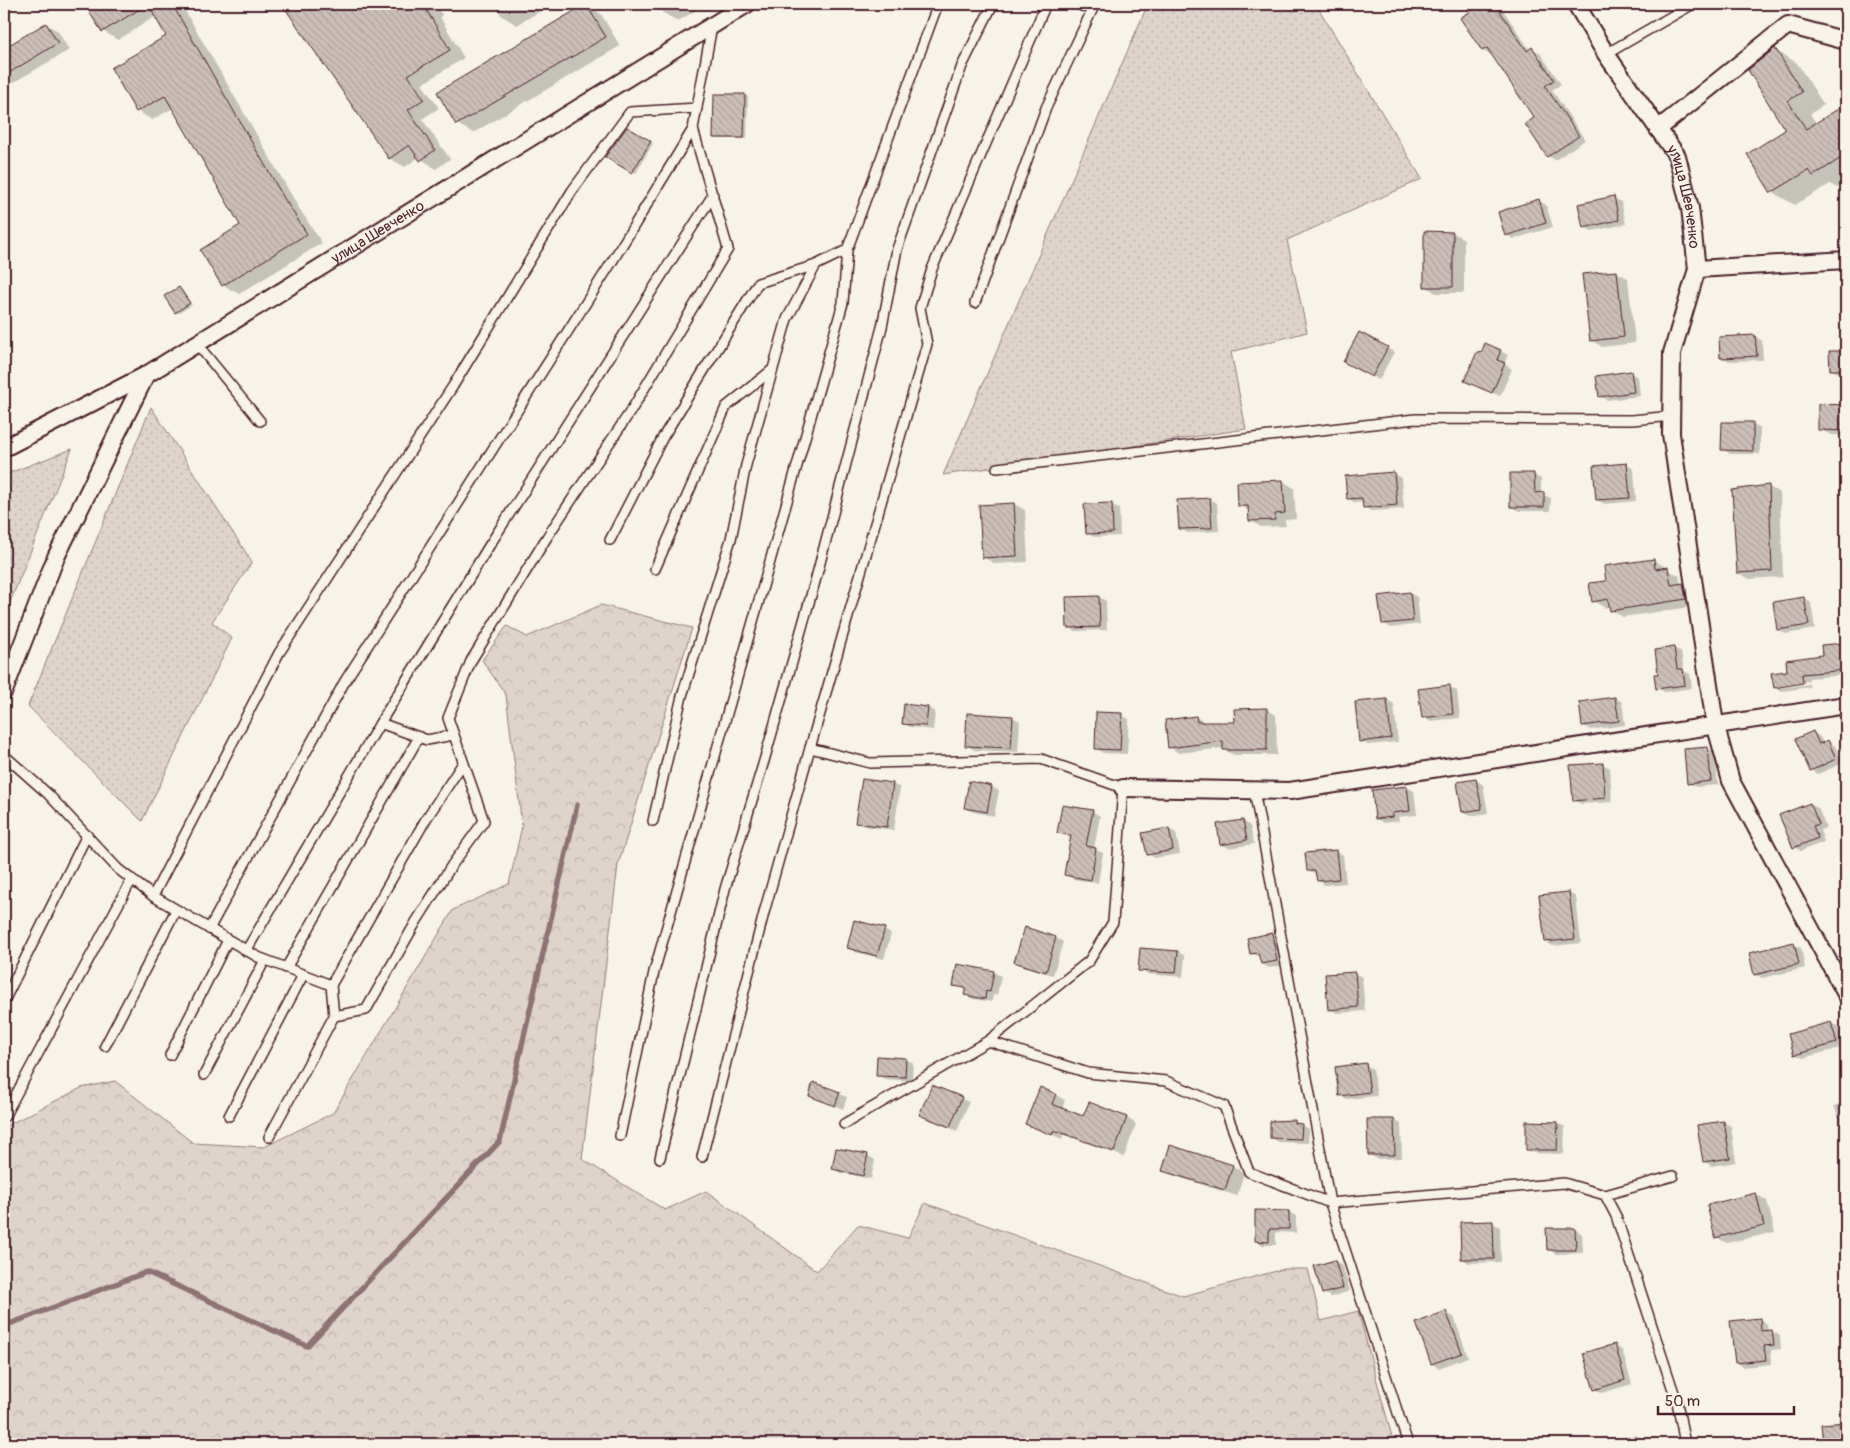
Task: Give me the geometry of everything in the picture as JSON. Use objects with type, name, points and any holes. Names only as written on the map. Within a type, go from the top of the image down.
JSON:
[{"type":"street","name":"улица Шевченко","points":[[4,448],[146,375],[746,4]]},
{"type":"street","name":"улица Шевченко","points":[[1576,4],[1606,54],[1677,156],[1690,208],[1697,269],[1846,260]]},
{"type":"street","points":[[1658,129],[1788,25],[1846,41]]},
{"type":"street","points":[[1697,269],[1672,352],[1672,434],[1715,724],[1731,781],[1846,994]]},
{"type":"street","points":[[4,691],[56,557],[146,375]]},
{"type":"street","points":[[1123,788],[1290,791],[1846,705]]},
{"type":"lane","points":[[620,1136],[654,972],[843,303],[847,250],[938,4]]},
{"type":"lane","points":[[660,1158],[725,888],[764,761],[824,549],[882,327],[897,249],[962,66],[993,4]]},
{"type":"lane","points":[[702,1157],[765,909],[927,344],[920,308],[932,269],[1046,4]]},
{"type":"lane","points":[[975,302],[1046,108],[1094,7],[1077,4]]},
{"type":"lane","points":[[1606,54],[1693,4]]},
{"type":"lane","points":[[209,929],[345,681],[610,266],[693,129],[712,24]]},
{"type":"lane","points":[[153,896],[279,653],[453,386],[572,191],[630,112],[697,108]]},
{"type":"lane","points":[[334,1016],[366,1010],[416,922],[452,865],[484,821],[448,718],[471,661],[548,537],[632,409],[728,249],[693,129]]},
{"type":"lane","points":[[246,951],[380,723],[489,546],[713,195]]},
{"type":"lane","points":[[610,540],[664,437],[758,283],[816,265],[847,250]]},
{"type":"lane","points":[[652,821],[682,696],[731,539],[746,465],[787,319],[816,265]]},
{"type":"lane","points":[[197,344],[260,421]]},
{"type":"lane","points":[[655,569],[726,407],[772,370]]},
{"type":"lane","points":[[997,468],[1415,419],[1632,420],[1672,416]]},
{"type":"lane","points":[[380,723],[427,740],[453,735]]},
{"type":"lane","points":[[286,968],[419,737]]},
{"type":"lane","points":[[810,748],[870,763],[1041,760],[1123,788],[1113,922],[1089,961],[988,1041],[844,1124]]},
{"type":"lane","points":[[4,755],[48,794],[118,868],[153,896],[246,951],[330,985]]},
{"type":"lane","points":[[269,1137],[334,1016],[330,985],[426,819],[463,763]]},
{"type":"lane","points":[[1254,790],[1330,1203],[1408,1444]]},
{"type":"lane","points":[[4,1001],[87,835]]},
{"type":"lane","points":[[4,1117],[132,879]]},
{"type":"lane","points":[[105,1046],[176,910]]},
{"type":"lane","points":[[170,1055],[228,940]]},
{"type":"lane","points":[[204,1075],[265,960]]},
{"type":"lane","points":[[229,1116],[303,975]]},
{"type":"lane","points":[[988,1041],[1088,1073],[1166,1081],[1224,1106],[1249,1172],[1330,1203],[1564,1183],[1605,1195],[1673,1176]]},
{"type":"lane","points":[[1605,1195],[1616,1216],[1677,1402],[1685,1444]]},
{"type":"green space","points":[[1148,4],[1319,4],[1317,6],[1422,179],[1287,240],[1307,332],[1231,352],[1246,429],[943,475]]},
{"type":"green space","points":[[151,407],[252,562],[212,622],[232,638],[142,821],[28,706]]},
{"type":"green space","points":[[72,449],[4,617],[4,475]]},
{"type":"green space","points":[[601,605],[692,628],[618,865],[582,1159],[665,1210],[706,1191],[817,1271],[858,1225],[908,1238],[925,1203],[1183,1296],[1284,1269],[1308,1269],[1321,1321],[1358,1311],[1394,1444],[4,1444],[4,1127],[81,1088],[115,1081],[193,1143],[264,1147],[333,1113],[453,910],[509,884],[522,826],[506,695],[482,660],[507,626],[527,637]]},
{"type":"building","points":[[84,4],[148,4],[102,32]]},
{"type":"building","points":[[158,4],[172,4],[284,198],[307,234],[222,286],[200,250],[240,225],[165,96],[136,112],[111,68],[166,36],[150,8]]},
{"type":"building","points":[[282,4],[423,4],[450,50],[408,75],[424,99],[408,110],[435,150],[420,161],[409,145],[389,159]]},
{"type":"building","points":[[586,4],[606,37],[456,125],[437,92]]},
{"type":"building","points":[[1482,4],[1495,4],[1527,51],[1532,47],[1554,80],[1545,86],[1579,136],[1547,157],[1525,124],[1534,118],[1487,48],[1482,51],[1460,18]]},
{"type":"building","points":[[46,23],[58,43],[4,76],[4,48]]},
{"type":"building","points":[[1775,48],[1802,92],[1788,101],[1806,129],[1846,104],[1846,155],[1813,176],[1809,170],[1771,193],[1747,154],[1785,130],[1748,70]]},
{"type":"building","points":[[714,94],[745,94],[744,138],[713,138]]},
{"type":"building","points":[[627,127],[651,141],[632,173],[605,157]]},
{"type":"building","points":[[1614,196],[1619,220],[1583,228],[1578,204]]},
{"type":"building","points":[[1539,199],[1546,223],[1505,236],[1498,212]]},
{"type":"building","points":[[1424,231],[1453,232],[1453,287],[1424,287]]},
{"type":"building","points":[[1617,271],[1624,337],[1590,341],[1582,274]]},
{"type":"building","points":[[179,287],[190,303],[175,313],[164,296]]},
{"type":"building","points":[[1359,332],[1388,347],[1372,377],[1343,362]]},
{"type":"building","points":[[1755,335],[1757,356],[1720,358],[1719,337]]},
{"type":"building","points":[[1485,343],[1501,350],[1497,360],[1505,363],[1492,393],[1464,381],[1477,352],[1481,353]]},
{"type":"building","points":[[1829,351],[1846,351],[1846,370],[1830,370]]},
{"type":"building","points":[[1631,371],[1634,392],[1599,397],[1596,376]]},
{"type":"building","points":[[1818,404],[1846,405],[1846,431],[1818,430]]},
{"type":"building","points":[[1722,422],[1753,422],[1753,451],[1721,450]]},
{"type":"building","points":[[1627,463],[1630,498],[1596,500],[1593,466]]},
{"type":"building","points":[[1394,472],[1397,505],[1363,508],[1362,498],[1347,499],[1345,476]]},
{"type":"building","points":[[1510,473],[1534,473],[1535,493],[1544,492],[1544,507],[1510,507]]},
{"type":"building","points":[[1283,480],[1285,513],[1275,514],[1275,520],[1249,521],[1248,506],[1238,506],[1237,482]]},
{"type":"building","points":[[1769,485],[1772,571],[1737,573],[1732,490]]},
{"type":"building","points":[[1210,498],[1212,528],[1179,529],[1177,500]]},
{"type":"building","points":[[1014,503],[1017,556],[982,558],[979,505]]},
{"type":"building","points":[[1112,503],[1113,533],[1086,534],[1084,504]]},
{"type":"building","points":[[1654,559],[1655,569],[1668,567],[1671,585],[1683,583],[1686,599],[1610,611],[1608,599],[1592,602],[1589,583],[1606,581],[1604,566]]},
{"type":"building","points":[[1410,592],[1413,621],[1382,624],[1378,596]]},
{"type":"building","points":[[1099,596],[1100,627],[1067,628],[1066,597]]},
{"type":"building","points":[[1804,597],[1809,625],[1777,630],[1773,602]]},
{"type":"building","points":[[1846,643],[1846,670],[1802,674],[1803,683],[1774,688],[1771,673],[1787,671],[1786,660],[1822,655],[1821,645]]},
{"type":"building","points":[[1674,647],[1677,669],[1683,669],[1685,685],[1656,689],[1654,674],[1658,674],[1655,650]]},
{"type":"building","points":[[1450,685],[1453,714],[1422,718],[1418,689]]},
{"type":"building","points":[[1615,697],[1619,721],[1582,726],[1579,702]]},
{"type":"building","points":[[1387,699],[1391,738],[1359,742],[1355,702]]},
{"type":"building","points":[[904,704],[928,707],[926,726],[902,724]]},
{"type":"building","points":[[1267,708],[1267,750],[1223,750],[1223,741],[1168,748],[1165,720],[1196,716],[1197,722],[1235,722],[1234,709]]},
{"type":"building","points":[[1096,712],[1122,713],[1120,750],[1095,749]]},
{"type":"building","points":[[967,713],[1013,716],[1011,748],[965,746]]},
{"type":"building","points":[[1813,731],[1819,744],[1828,740],[1836,759],[1810,771],[1795,739]]},
{"type":"building","points":[[1708,747],[1711,781],[1687,784],[1684,749]]},
{"type":"building","points":[[1603,763],[1605,798],[1573,801],[1570,765]]},
{"type":"building","points":[[862,779],[893,783],[887,827],[855,823]]},
{"type":"building","points":[[1476,779],[1482,809],[1462,812],[1457,782]]},
{"type":"building","points":[[969,781],[992,786],[987,812],[964,808]]},
{"type":"building","points":[[1407,786],[1410,811],[1392,813],[1392,817],[1375,819],[1372,790]]},
{"type":"building","points":[[1810,803],[1819,824],[1813,826],[1818,838],[1793,848],[1779,815]]},
{"type":"building","points":[[1062,805],[1093,810],[1086,846],[1096,848],[1091,880],[1064,875],[1071,835],[1057,833]]},
{"type":"building","points":[[1243,820],[1247,840],[1220,845],[1217,824]]},
{"type":"building","points":[[1169,828],[1173,850],[1147,855],[1142,833]]},
{"type":"building","points":[[1336,850],[1339,879],[1317,881],[1315,871],[1307,871],[1305,853]]},
{"type":"building","points":[[1569,892],[1575,939],[1545,942],[1539,895]]},
{"type":"building","points":[[854,920],[885,928],[877,956],[847,948]]},
{"type":"building","points":[[1025,927],[1056,937],[1046,972],[1014,962]]},
{"type":"building","points":[[1272,933],[1277,961],[1261,964],[1258,953],[1250,954],[1247,938]]},
{"type":"building","points":[[1794,942],[1799,964],[1754,975],[1749,953]]},
{"type":"building","points":[[1140,948],[1178,951],[1176,973],[1138,971]]},
{"type":"building","points":[[957,964],[994,971],[990,992],[986,991],[985,999],[964,995],[966,988],[953,986]]},
{"type":"building","points":[[1355,972],[1358,1007],[1328,1010],[1325,974]]},
{"type":"building","points":[[1831,1022],[1837,1043],[1794,1055],[1788,1034]]},
{"type":"building","points":[[877,1056],[906,1058],[905,1077],[876,1076]]},
{"type":"building","points":[[1366,1063],[1370,1092],[1339,1096],[1335,1067]]},
{"type":"building","points":[[813,1082],[840,1092],[835,1106],[809,1096]]},
{"type":"building","points":[[932,1085],[962,1097],[950,1127],[919,1115]]},
{"type":"building","points":[[1040,1087],[1056,1094],[1052,1104],[1083,1116],[1089,1102],[1127,1117],[1114,1152],[1054,1130],[1052,1135],[1025,1124]]},
{"type":"building","points":[[1367,1119],[1394,1119],[1395,1155],[1368,1155]]},
{"type":"building","points":[[1295,1120],[1295,1123],[1302,1124],[1301,1139],[1270,1138],[1270,1121]]},
{"type":"building","points":[[1526,1121],[1558,1122],[1557,1150],[1526,1150]]},
{"type":"building","points":[[1724,1121],[1730,1158],[1703,1162],[1697,1125]]},
{"type":"building","points":[[1170,1145],[1233,1165],[1225,1190],[1162,1171]]},
{"type":"building","points":[[836,1148],[868,1154],[863,1176],[832,1169]]},
{"type":"building","points":[[1756,1193],[1764,1226],[1715,1238],[1707,1205]]},
{"type":"building","points":[[1255,1210],[1289,1211],[1289,1229],[1269,1229],[1269,1242],[1255,1241]]},
{"type":"building","points":[[1493,1221],[1494,1259],[1461,1259],[1460,1222]]},
{"type":"building","points":[[1546,1228],[1575,1228],[1576,1250],[1547,1250]]},
{"type":"building","points":[[1335,1260],[1343,1288],[1322,1294],[1314,1266]]},
{"type":"building","points":[[1446,1311],[1462,1353],[1431,1364],[1416,1323]]},
{"type":"building","points":[[1760,1318],[1761,1331],[1772,1330],[1774,1345],[1764,1346],[1766,1360],[1735,1363],[1730,1321]]},
{"type":"building","points":[[1615,1344],[1625,1380],[1594,1390],[1583,1353]]},
{"type":"building","points":[[1846,1422],[1846,1444],[1823,1444],[1821,1424]]},
{"type":"waterway","points":[[4,1326],[147,1272],[307,1346],[500,1141],[577,805]]}]
